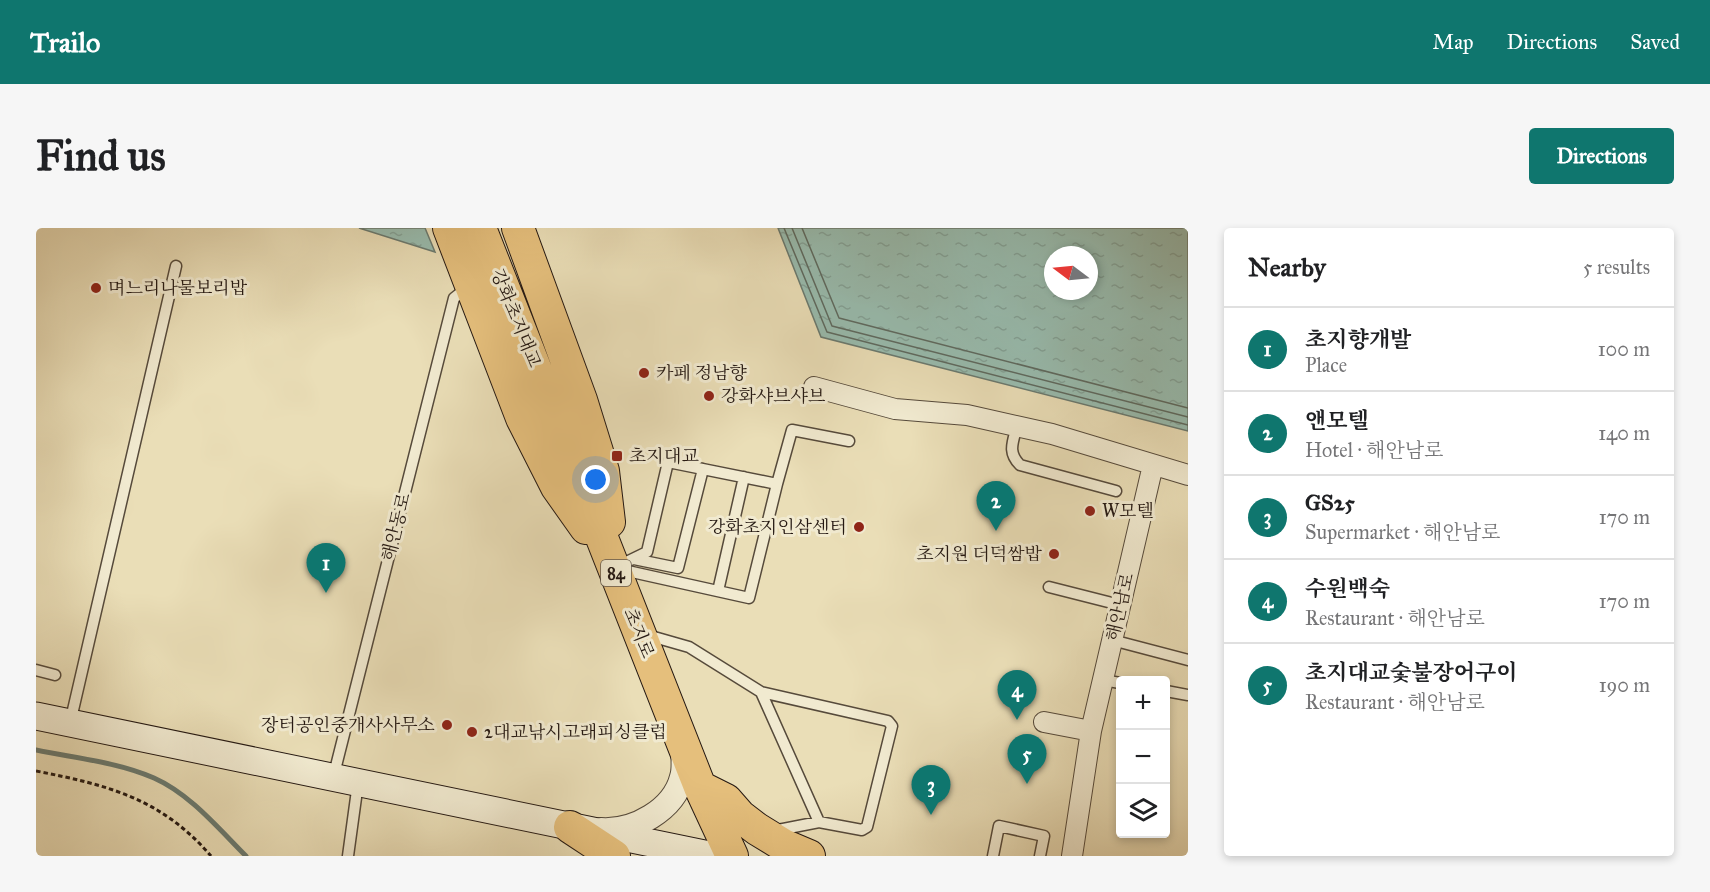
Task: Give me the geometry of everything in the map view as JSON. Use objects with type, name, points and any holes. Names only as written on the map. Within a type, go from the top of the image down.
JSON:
[{"type":"main road","points":[[449,228],[522,418],[557,487],[624,564]]},
{"type":"main road","name":"강화초지대교","points":[[480,228],[552,408]]},
{"type":"main road","points":[[518,228],[581,400],[603,471],[624,564]]},
{"type":"main road","name":"초지로","points":[[552,408],[624,564],[638,632],[682,737],[700,787],[732,856]]},
{"type":"main road","points":[[36,716],[714,856]]},
{"type":"main road","points":[[700,787],[726,800],[740,816],[764,833],[809,856]]},
{"type":"main road","points":[[570,827],[614,856]]},
{"type":"street","points":[[814,387],[896,409],[967,415],[1017,426],[1188,475]]},
{"type":"street","name":"해안남로","points":[[1072,856],[1091,731],[1112,681],[1112,640],[1153,465]]},
{"type":"street","points":[[1044,722],[1091,731]]},
{"type":"street","points":[[570,827],[610,830],[635,825],[650,818],[663,807],[679,785],[683,774],[682,737]]},
{"type":"lane","points":[[70,723],[176,266]]},
{"type":"lane","name":"해안동로","points":[[348,856],[346,780],[454,298],[471,285]]},
{"type":"lane","points":[[1017,426],[1010,450],[1013,458],[1020,465],[1116,491]]},
{"type":"lane","points":[[624,564],[749,598],[792,430],[849,441]]},
{"type":"lane","points":[[624,564],[647,552],[668,462],[777,484]]},
{"type":"lane","points":[[624,564],[678,568],[703,469]]},
{"type":"lane","points":[[718,591],[744,477]]},
{"type":"lane","points":[[1049,587],[1120,604]]},
{"type":"lane","points":[[638,632],[689,647],[761,692],[888,721],[892,726],[867,828],[862,830],[819,822],[764,833]]},
{"type":"lane","points":[[1112,640],[1188,660]]},
{"type":"lane","points":[[36,670],[55,675]]},
{"type":"lane","points":[[761,692],[819,822]]},
{"type":"lane","points":[[1170,692],[1188,695]]},
{"type":"lane","points":[[993,856],[999,826],[1044,836],[1040,856]]},
{"type":"path","points":[[36,771],[98,783],[130,794],[182,829],[211,856]]},
{"type":"water","points":[[359,228],[425,228],[435,252]]},
{"type":"water","points":[[778,228],[1188,228],[1188,431],[821,337]]},
{"type":"waterway","points":[[36,750],[111,764],[154,778],[192,802],[246,856]]},
{"type":"place","name":"며느리나물보리밥","points":[[96,288]]},
{"type":"place","name":"카페 정남향","points":[[644,373]]},
{"type":"place","name":"강화샤브샤브","points":[[709,396]]},
{"type":"place","name":"초지대교","points":[[617,456]]},
{"type":"place","name":"W모텔","points":[[1090,511]]},
{"type":"place","name":"강화초지인삼센터","points":[[859,527]]},
{"type":"place","name":"앤모텔","points":[[996,531]]},
{"type":"place","name":"초지원 더덕쌈밥","points":[[1054,554]]},
{"type":"place","name":"초지향개발","points":[[326,593]]},
{"type":"place","name":"수원백숙","points":[[1017,720]]},
{"type":"place","name":"장터공인중개사사무소","points":[[447,725]]},
{"type":"place","name":"2대교낚시고래피싱클럽","points":[[472,732]]},
{"type":"place","name":"초지대교숯불장어구이","points":[[1027,784]]},
{"type":"place","name":"GS25","points":[[931,815]]}]
